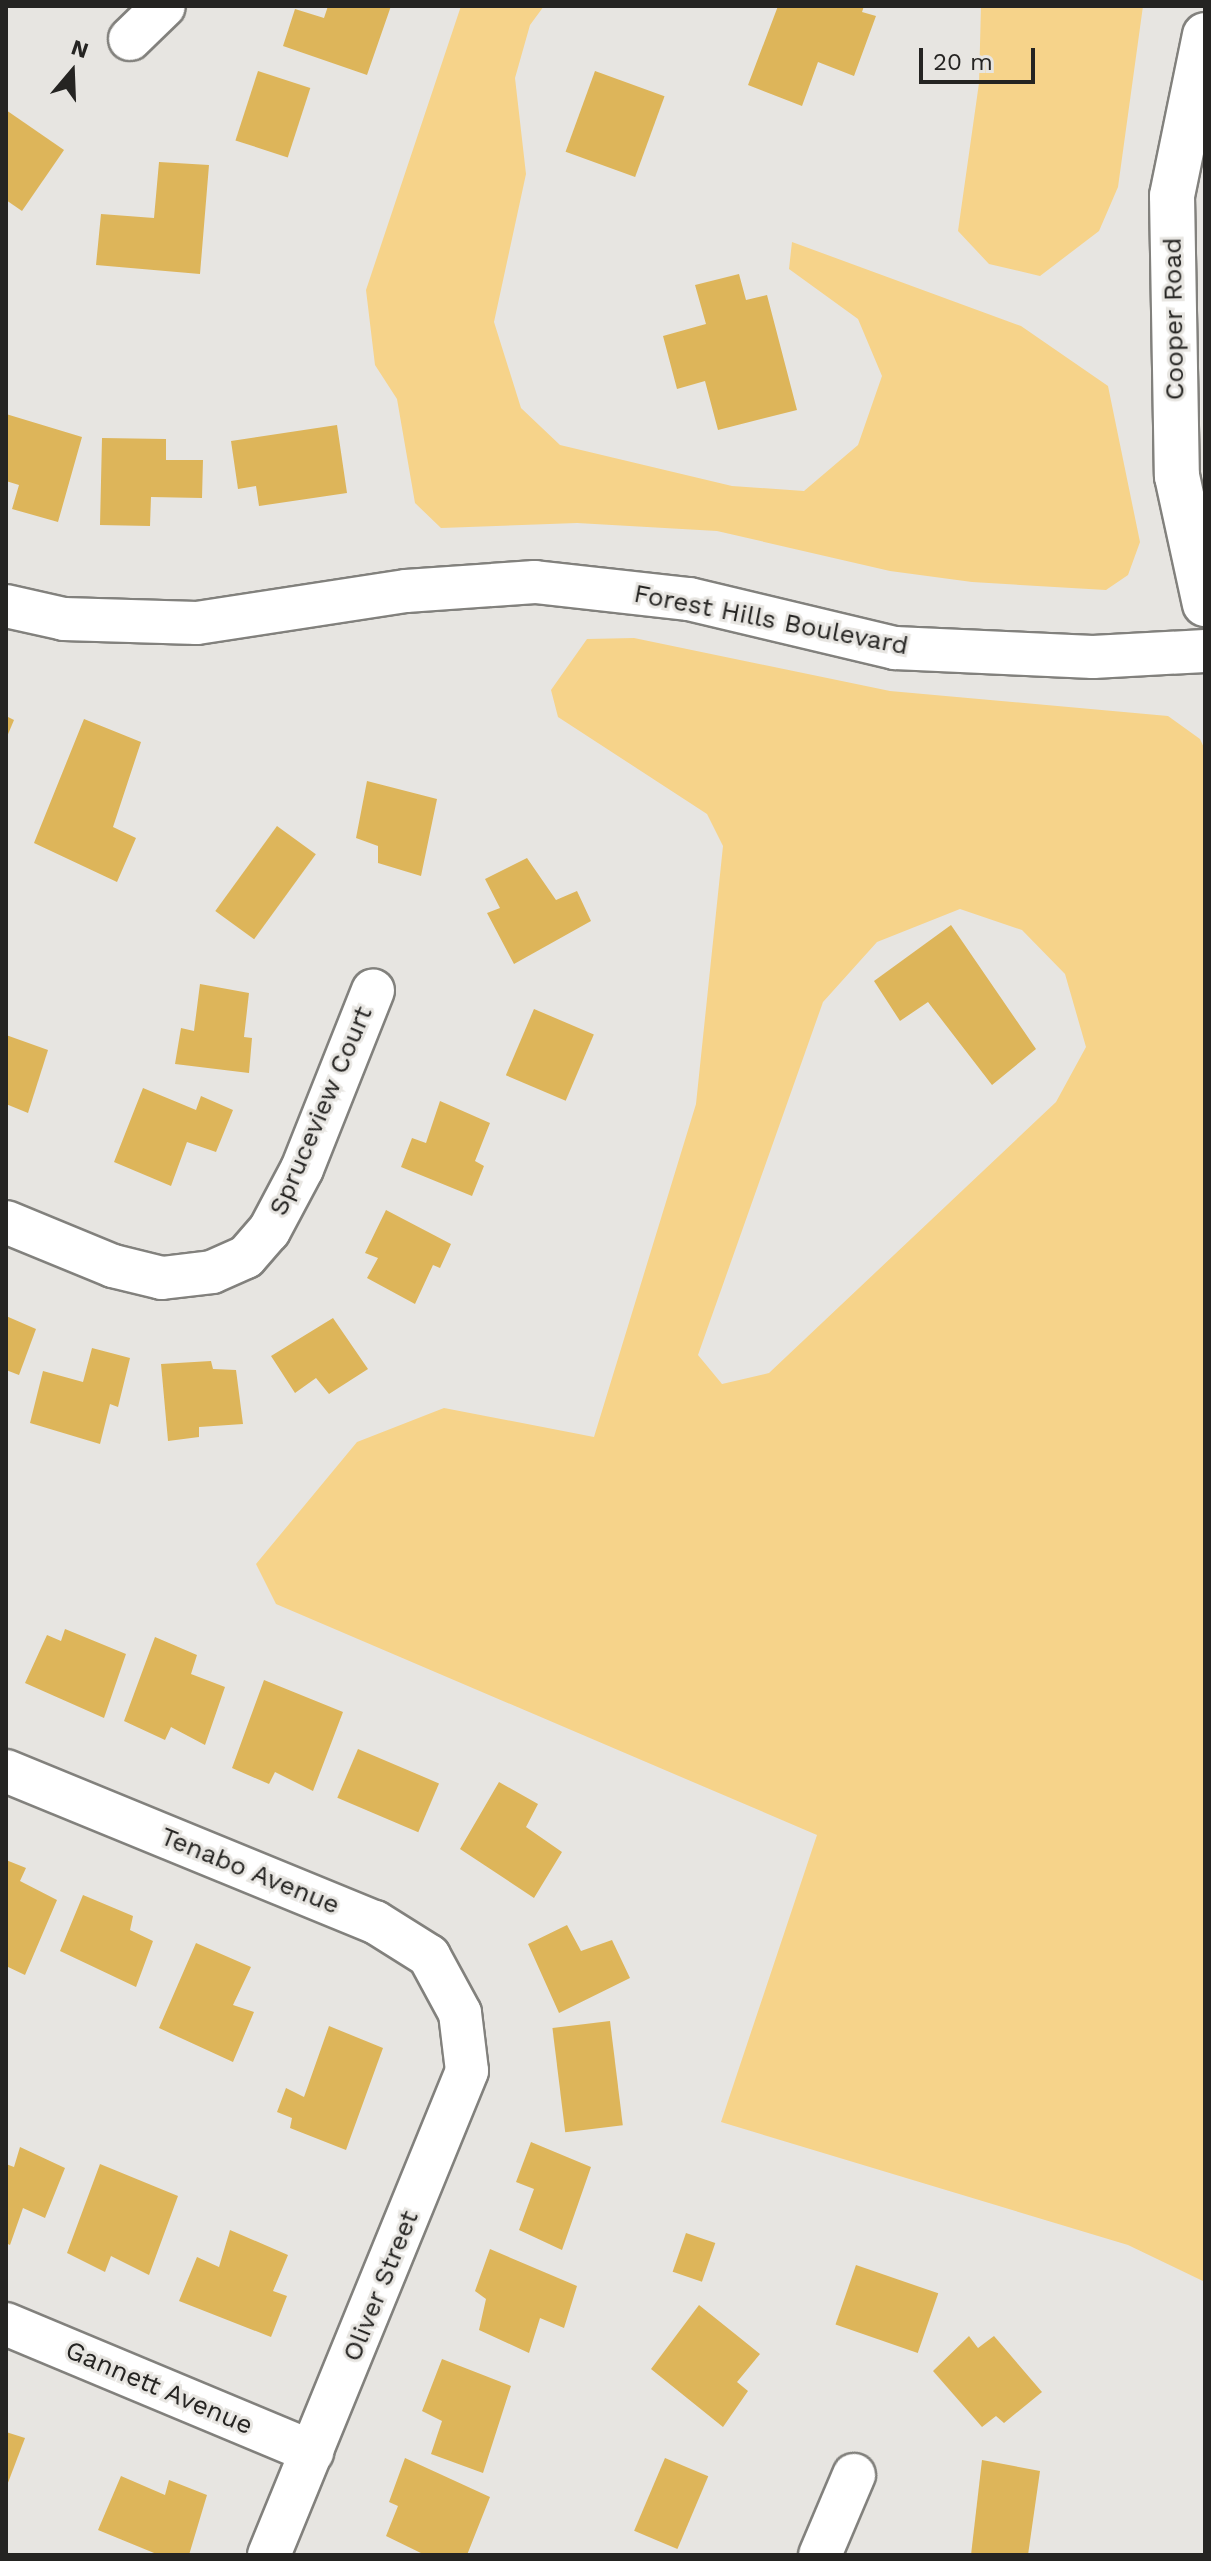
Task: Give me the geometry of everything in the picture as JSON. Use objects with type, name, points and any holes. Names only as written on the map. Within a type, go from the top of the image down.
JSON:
[{"type":"street","points":[[130,39],[164,6]]},
{"type":"street","name":"Cooper Road","points":[[1205,35],[1172,196],[1177,476],[1205,604]]},
{"type":"street","name":"Forest Hills Boulevard","points":[[6,606],[64,619],[197,623],[406,591],[535,582],[689,599],[895,648],[1093,657],[1205,651]]},
{"type":"street","name":"Spruceview Court","points":[[6,1222],[113,1266],[162,1278],[212,1272],[246,1257],[269,1231],[302,1169],[373,991]]},
{"type":"street","name":"Tenabo Avenue","points":[[6,1771],[375,1922],[429,1956],[460,2013]]},
{"type":"street","name":"Oliver Street","points":[[269,2555],[467,2071],[460,2013]]},
{"type":"street","name":"Gannett Avenue","points":[[6,2324],[312,2452]]},
{"type":"street","points":[[820,2555],[854,2475]]},
{"type":"shaded area","points":[[461,6],[544,6],[530,25],[515,78],[526,174],[494,322],[521,408],[560,445],[732,486],[804,491],[858,445],[882,376],[858,319],[789,269],[792,242],[1021,326],[1108,386],[1140,542],[1128,575],[1106,590],[972,582],[890,571],[717,531],[577,523],[441,528],[415,503],[397,399],[375,365],[366,290]]},
{"type":"shaded area","points":[[981,6],[1143,6],[1118,187],[1099,231],[1040,276],[989,264],[958,231],[979,83]]},
{"type":"shaded area","points":[[634,638],[890,691],[1168,716],[1200,739],[1205,750],[1205,2282],[1128,2245],[721,2122],[817,1835],[276,1604],[256,1564],[357,1442],[444,1408],[594,1437],[696,1104],[723,846],[707,814],[558,717],[551,690],[587,639]],"holes":[[[960,909],[1022,930],[1065,974],[1086,1047],[1056,1102],[769,1373],[722,1384],[698,1355],[823,1002],[877,942]]]},
{"type":"building","points":[[328,6],[391,6],[367,75],[283,46],[295,9],[324,18]]},
{"type":"building","points":[[778,6],[864,6],[862,12],[876,16],[854,76],[818,62],[802,106],[748,85]]},
{"type":"building","points":[[258,71],[310,88],[288,157],[235,140]]},
{"type":"building","points":[[595,71],[665,96],[635,177],[566,152]]},
{"type":"building","points":[[6,110],[64,150],[22,211],[6,200]]},
{"type":"building","points":[[159,162],[209,165],[200,274],[96,265],[101,214],[154,218]]},
{"type":"building","points":[[739,274],[746,300],[767,295],[797,410],[718,430],[705,381],[677,389],[663,336],[706,324],[695,285]]},
{"type":"building","points":[[6,414],[82,437],[58,522],[12,509],[19,485],[6,481]]},
{"type":"building","points":[[337,425],[347,493],[259,506],[256,486],[238,489],[231,441]]},
{"type":"building","points":[[102,438],[166,439],[166,460],[203,460],[202,498],[151,497],[150,526],[100,525]]},
{"type":"building","points":[[6,716],[14,720],[6,739]]},
{"type":"building","points":[[84,719],[141,742],[113,827],[136,838],[117,882],[34,843]]},
{"type":"building","points":[[367,781],[437,799],[421,876],[378,863],[378,846],[356,838]]},
{"type":"building","points":[[277,826],[316,854],[254,939],[215,911]]},
{"type":"building","points":[[527,858],[556,900],[577,891],[591,921],[514,964],[487,913],[500,908],[485,879]]},
{"type":"building","points":[[951,925],[1036,1049],[992,1085],[928,1002],[900,1021],[874,981]]},
{"type":"building","points":[[200,984],[249,993],[244,1037],[252,1038],[249,1073],[175,1064],[181,1028],[194,1031]]},
{"type":"building","points":[[534,1009],[594,1034],[566,1101],[506,1075]]},
{"type":"building","points":[[6,1035],[48,1050],[28,1113],[6,1104]]},
{"type":"building","points":[[143,1088],[196,1110],[201,1096],[233,1110],[216,1152],[187,1142],[171,1186],[114,1162]]},
{"type":"building","points":[[440,1101],[490,1123],[475,1161],[484,1166],[472,1196],[401,1167],[412,1138],[426,1143]]},
{"type":"building","points":[[386,1210],[451,1244],[440,1268],[433,1265],[415,1304],[367,1278],[378,1258],[365,1253]]},
{"type":"building","points":[[6,1316],[36,1329],[19,1375],[6,1370]]},
{"type":"building","points":[[333,1318],[368,1369],[329,1394],[316,1378],[295,1393],[271,1356]]},
{"type":"building","points":[[92,1348],[130,1358],[118,1407],[110,1404],[100,1444],[30,1423],[43,1371],[83,1382]]},
{"type":"building","points":[[211,1361],[213,1369],[236,1370],[243,1424],[199,1427],[199,1437],[168,1441],[161,1364]]},
{"type":"building","points":[[65,1629],[126,1654],[104,1718],[25,1683],[47,1635],[61,1641]]},
{"type":"building","points":[[155,1637],[197,1655],[191,1674],[225,1687],[205,1745],[171,1727],[165,1740],[124,1721]]},
{"type":"building","points":[[264,1680],[343,1712],[313,1791],[275,1772],[269,1784],[232,1768]]},
{"type":"building","points":[[358,1749],[439,1783],[418,1832],[337,1798]]},
{"type":"building","points":[[499,1782],[538,1804],[526,1827],[562,1852],[534,1898],[460,1849]]},
{"type":"building","points":[[6,1860],[26,1868],[20,1881],[57,1900],[25,1975],[6,1966]]},
{"type":"building","points":[[83,1895],[133,1916],[130,1930],[153,1941],[136,1987],[60,1951]]},
{"type":"building","points":[[567,1925],[581,1951],[612,1940],[630,1978],[559,2013],[528,1944]]},
{"type":"building","points":[[196,1943],[251,1967],[233,2005],[254,2012],[233,2062],[159,2028]]},
{"type":"building","points":[[610,2021],[623,2125],[565,2132],[552,2028]]},
{"type":"building","points":[[329,2026],[383,2048],[346,2150],[290,2128],[292,2118],[277,2112],[286,2088],[304,2097]]},
{"type":"building","points":[[531,2142],[591,2167],[562,2250],[519,2230],[534,2189],[516,2182]]},
{"type":"building","points":[[20,2147],[65,2168],[45,2218],[23,2208],[10,2245],[6,2243],[6,2164],[14,2167]]},
{"type":"building","points":[[100,2164],[178,2196],[149,2275],[111,2256],[105,2272],[67,2253]]},
{"type":"building","points":[[230,2230],[288,2255],[273,2291],[287,2296],[271,2337],[179,2301],[197,2257],[219,2267]]},
{"type":"building","points":[[686,2233],[715,2243],[702,2282],[673,2272]]},
{"type":"building","points":[[490,2249],[577,2286],[564,2328],[540,2318],[529,2353],[479,2330],[486,2299],[475,2291]]},
{"type":"building","points":[[856,2265],[938,2293],[918,2353],[835,2325]]},
{"type":"building","points":[[699,2305],[760,2354],[737,2382],[748,2391],[723,2427],[651,2369]]},
{"type":"building","points":[[969,2336],[978,2348],[994,2336],[1042,2392],[1004,2423],[996,2416],[982,2427],[933,2371]]},
{"type":"building","points":[[442,2359],[511,2386],[483,2473],[431,2454],[442,2421],[422,2411]]},
{"type":"building","points":[[6,2432],[25,2438],[6,2488]]},
{"type":"building","points":[[405,2458],[490,2497],[467,2555],[425,2555],[386,2536],[398,2506],[389,2502]]},
{"type":"building","points":[[665,2458],[708,2476],[677,2549],[634,2531]]},
{"type":"building","points":[[982,2460],[1040,2471],[1028,2555],[971,2555]]},
{"type":"building","points":[[121,2476],[165,2495],[169,2480],[207,2495],[189,2555],[159,2555],[98,2530]]}]
